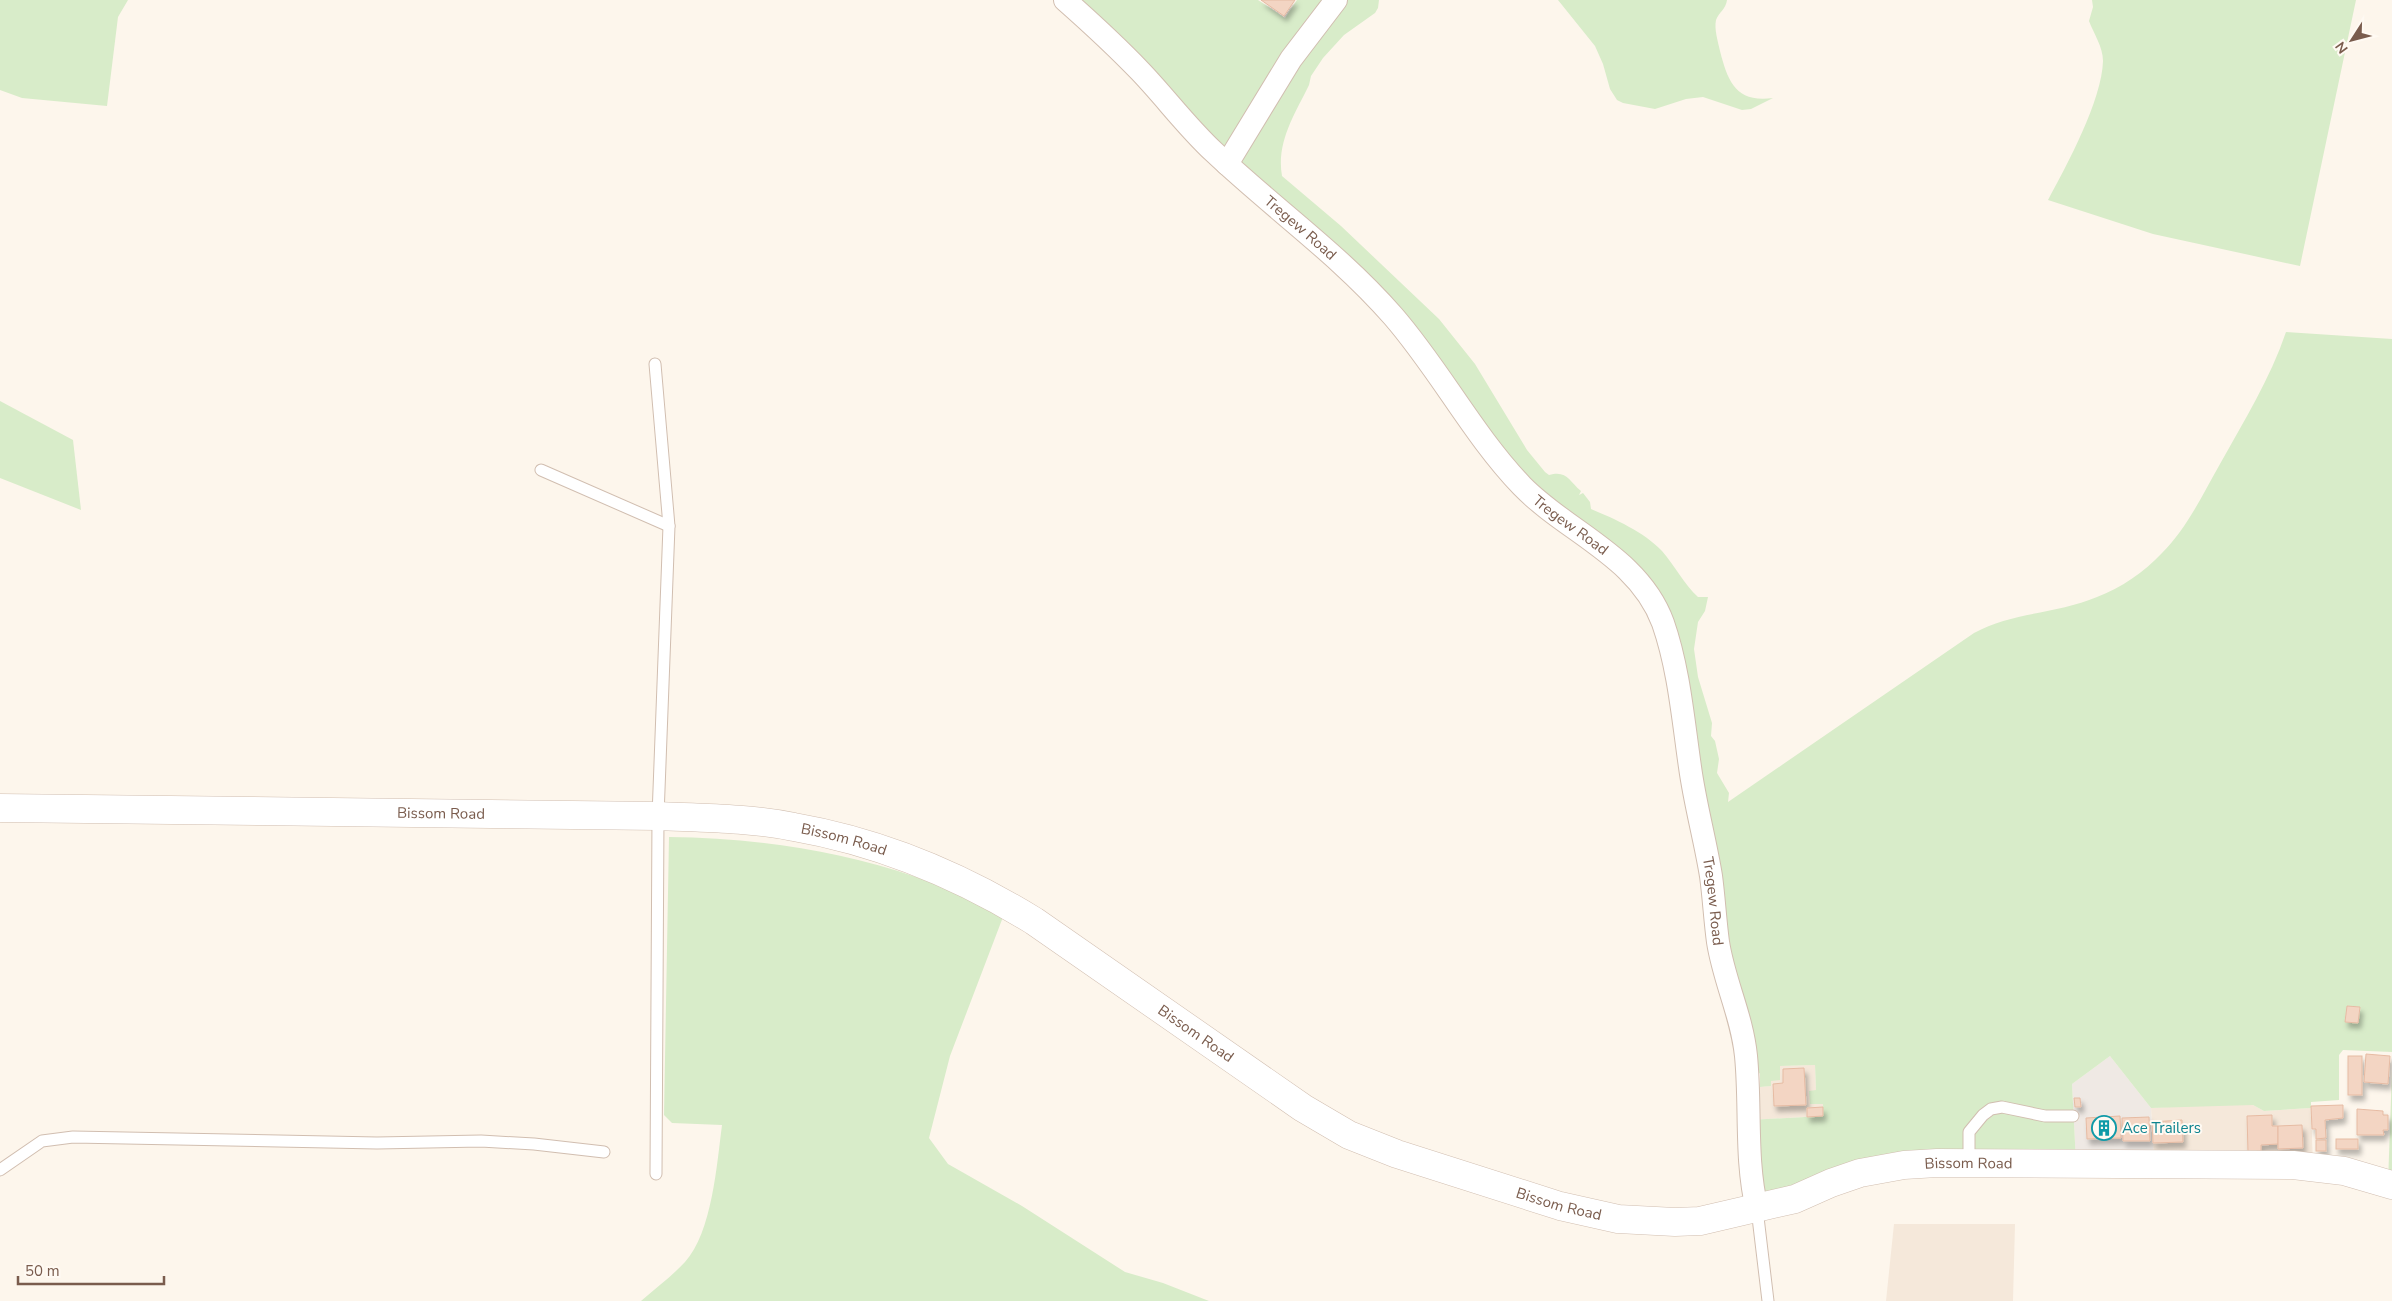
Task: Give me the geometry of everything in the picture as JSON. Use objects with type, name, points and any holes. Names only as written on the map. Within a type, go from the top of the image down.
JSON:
[{"type":"street","name":"Tregew Road","points":[[1065,0],[1142,73],[1185,122],[1227,164],[1304,230],[1380,302],[1417,345],[1511,474],[1541,504],[1621,564],[1640,583],[1655,605],[1668,637],[1680,691],[1698,816],[1712,881],[1722,962],[1744,1041],[1749,1108],[1750,1174],[1757,1209]]},
{"type":"street","points":[[1227,164],[1291,59],[1336,0]]},
{"type":"street","name":"Bissom Road","points":[[0,808],[658,816],[793,826],[865,844],[961,881],[996,898],[1034,921],[1303,1108],[1350,1135],[1397,1154],[1560,1206],[1598,1216],[1675,1222],[1700,1221],[1795,1199],[1860,1173],[1904,1165],[1969,1163],[2292,1165],[2344,1171],[2392,1185]]},
{"type":"lane","points":[[655,364],[669,526],[658,816],[656,1174]]},
{"type":"lane","points":[[541,470],[669,526]]},
{"type":"lane","points":[[1969,1163],[1969,1132],[1983,1114],[1992,1109],[2002,1107],[2045,1116],[2073,1116]]},
{"type":"lane","points":[[0,1170],[42,1141],[73,1137],[367,1143],[481,1141],[534,1144],[604,1152]]},
{"type":"lane","points":[[1757,1209],[1768,1301]]},
{"type":"shaded area","points":[[2110,1056],[2151,1108],[2154,1161],[2076,1162],[2072,1084]]},
{"type":"shaded area","points":[[1815,1065],[1816,1090],[1810,1104],[1823,1104],[1823,1116],[1749,1120],[1749,1088],[1770,1086],[1779,1066]]},
{"type":"shaded area","points":[[2220,1104],[2253,1105],[2264,1111],[2311,1108],[2313,1165],[2154,1161],[2151,1108]]},
{"type":"shaded area","points":[[1894,1224],[2015,1224],[2013,1301],[1886,1301]]},
{"type":"green space","points":[[0,0],[128,0],[118,17],[107,106],[22,98],[0,90]]},
{"type":"green space","points":[[1066,0],[1258,0],[1285,18],[1297,0],[1379,0],[1375,13],[1344,35],[1323,58],[1311,76],[1309,85],[1284,140],[1281,164],[1282,176],[1341,226],[1439,319],[1475,364],[1527,450],[1545,472],[1549,475],[1564,475],[1581,491],[1579,495],[1583,493],[1590,502],[1591,509],[1638,532],[1655,544],[1698,597],[1708,597],[1705,611],[1698,622],[1694,649],[1698,677],[1712,723],[1711,736],[1715,741],[1719,759],[1717,773],[1729,793],[1728,802],[1974,633],[2004,621],[2082,603],[2123,584],[2148,567],[2171,543],[2194,510],[2256,399],[2286,332],[2392,339],[2392,1052],[2343,1050],[2339,1055],[2339,1100],[2311,1102],[2311,1108],[2264,1111],[2253,1105],[2151,1108],[2110,1056],[2072,1084],[2076,1162],[1970,1162],[1757,1209],[1749,1120],[1823,1116],[1823,1104],[1810,1104],[1809,1091],[1816,1090],[1815,1065],[1780,1066],[1780,1080],[1771,1081],[1771,1086],[1760,1087],[1760,1073],[1756,1075],[1665,624],[1562,519],[1419,347]],"holes":[[[2347,1006],[2360,1007],[2358,1023],[2345,1021]]]},
{"type":"green space","points":[[1558,0],[1727,0],[1716,20],[1717,40],[1726,72],[1742,94],[1760,99],[1773,98],[1751,109],[1742,110],[1703,97],[1686,99],[1655,109],[1623,103],[1617,100],[1610,89],[1603,64],[1595,46]]},
{"type":"green space","points":[[2092,0],[2356,0],[2300,266],[2153,234],[2048,200],[2082,132],[2097,94],[2101,77],[2102,51],[2089,21],[2093,7]]},
{"type":"green space","points":[[0,401],[73,440],[81,510],[0,478]]},
{"type":"green space","points":[[669,837],[763,843],[794,847],[856,860],[927,881],[1003,917],[950,1056],[929,1138],[948,1164],[1022,1206],[1125,1272],[1163,1283],[1209,1301],[641,1301],[685,1262],[701,1234],[712,1197],[722,1125],[672,1123],[664,1115]]},
{"type":"green space","points":[[2392,1071],[2392,1184],[2388,1183]]},
{"type":"building","points":[[1261,0],[1295,0],[1284,16]]},
{"type":"building","points":[[2347,1006],[2360,1007],[2358,1023],[2345,1022]]},
{"type":"building","points":[[2366,1054],[2390,1056],[2388,1084],[2364,1082]]},
{"type":"building","points":[[2348,1056],[2362,1056],[2362,1095],[2348,1095]]},
{"type":"building","points":[[1804,1068],[1806,1105],[1774,1106],[1773,1084],[1783,1083],[1783,1069]]},
{"type":"building","points":[[2074,1098],[2080,1098],[2081,1107],[2075,1107]]},
{"type":"building","points":[[2343,1105],[2343,1118],[2325,1120],[2326,1138],[2316,1139],[2316,1129],[2312,1129],[2311,1106]]},
{"type":"building","points":[[1823,1107],[1823,1116],[1807,1117],[1807,1108]]},
{"type":"building","points":[[2357,1109],[2383,1111],[2383,1115],[2388,1115],[2388,1130],[2383,1130],[2384,1135],[2357,1135]]},
{"type":"building","points":[[2272,1115],[2272,1126],[2278,1126],[2278,1144],[2261,1145],[2261,1151],[2248,1152],[2247,1116]]},
{"type":"building","name":"Ace Trailers","points":[[2120,1116],[2121,1138],[2087,1139],[2086,1118]]},
{"type":"building","points":[[2149,1117],[2150,1141],[2123,1141],[2122,1118]]},
{"type":"building","points":[[2182,1120],[2183,1142],[2153,1143],[2152,1122]]},
{"type":"building","points":[[2302,1125],[2303,1148],[2278,1149],[2278,1126]]},
{"type":"building","points":[[2336,1139],[2358,1139],[2358,1149],[2336,1149]]},
{"type":"building","points":[[2316,1140],[2326,1140],[2326,1151],[2316,1151]]},
{"type":"place","name":"Ace Trailers","points":[[2104,1128]]}]
